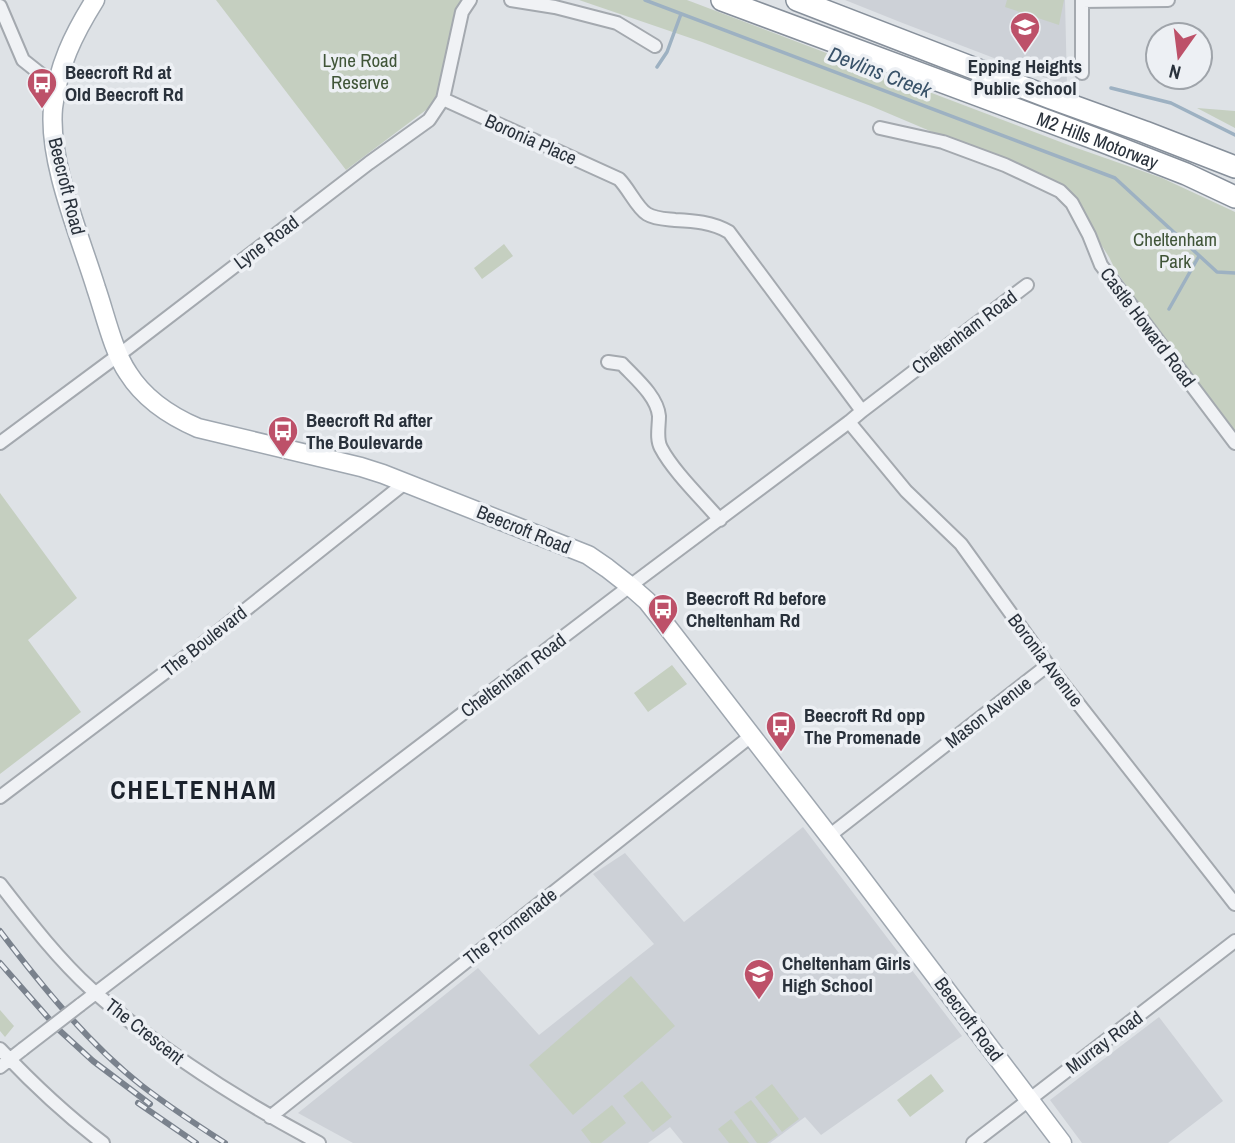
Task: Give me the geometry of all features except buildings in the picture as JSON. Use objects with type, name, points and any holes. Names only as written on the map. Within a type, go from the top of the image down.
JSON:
[{"type":"highway","name":"M2 Hills Motorway","points":[[722,0],[1104,142],[1186,174],[1235,197]]},
{"type":"highway","name":"M2 Hills Motorway","points":[[797,0],[1235,167]]},
{"type":"main road","name":"Beecroft Road","points":[[95,0],[66,52],[57,87],[53,109],[57,162],[119,354],[127,372],[140,390],[160,408],[198,428],[361,467],[576,549],[630,586],[663,620],[1062,1143]]},
{"type":"street","name":"Lyne Road","points":[[0,443],[352,175],[429,120],[443,99],[462,12],[470,0]]},
{"type":"street","points":[[511,0],[617,23],[655,46]]},
{"type":"street","points":[[1082,73],[1082,0],[1168,0]]},
{"type":"street","points":[[0,6],[23,60],[57,87]]},
{"type":"street","name":"Boronia Place","points":[[443,99],[619,179],[644,213],[662,219],[706,222],[729,232],[862,411]]},
{"type":"street","name":"Castle Howard Road","points":[[880,128],[943,142],[1005,165],[1060,191],[1072,203],[1101,265],[1235,443]]},
{"type":"street","name":"Cheltenham Road","points":[[3,1059],[23,1049],[1027,285]]},
{"type":"street","points":[[608,362],[622,364],[655,403],[659,414],[659,445],[668,460],[720,520]]},
{"type":"street","name":"Boronia Avenue","points":[[849,422],[905,491],[961,544],[1048,665],[1235,904]]},
{"type":"street","name":"The Boulevard","points":[[0,797],[200,646],[406,482]]},
{"type":"street","name":"Mason Avenue","points":[[829,836],[1048,665]]},
{"type":"street","name":"The Promenade","points":[[270,1117],[751,736]]},
{"type":"street","name":"The Crescent","points":[[0,884],[60,957],[97,993],[177,1058],[270,1117],[320,1143]]},
{"type":"street","name":"Murray Road","points":[[973,1143],[1235,941]]},
{"type":"street","points":[[3,1059],[103,1143]]},
{"type":"shaded area","name":"Epping Heights Public School","points":[[845,0],[1065,0],[1067,86],[900,22]]},
{"type":"shaded area","name":"Cheltenham Girls High School","points":[[803,827],[962,1036],[821,1135],[805,1117],[770,1143],[683,1143],[670,1127],[648,1143],[353,1143],[298,1113],[478,968],[539,1035],[654,944],[593,874],[625,853],[684,922]]},
{"type":"shaded area","points":[[1159,1017],[1223,1101],[1168,1143],[1082,1143],[1050,1100]]},
{"type":"green space","name":"Lyne Road Reserve","points":[[216,0],[472,0],[434,104],[346,170]]},
{"type":"green space","name":"Cheltenham Park","points":[[579,0],[687,0],[1162,178],[1235,212],[1235,439],[1116,271],[1065,188],[871,106],[702,42]]},
{"type":"green space","points":[[1007,0],[1064,0],[1059,25],[1005,7]]},
{"type":"green space","points":[[1197,108],[1235,111],[1235,128]]},
{"type":"green space","points":[[504,244],[513,256],[482,279],[474,268]]},
{"type":"green space","points":[[0,493],[77,598],[28,640],[81,712],[0,774]]},
{"type":"green space","points":[[672,665],[687,684],[648,712],[634,693]]},
{"type":"green space","points":[[631,976],[675,1026],[573,1115],[529,1065]]},
{"type":"green space","points":[[0,1010],[14,1026],[5,1037],[0,1031]]},
{"type":"green space","points":[[931,1074],[944,1091],[910,1117],[897,1100]]},
{"type":"green space","points":[[642,1081],[672,1117],[653,1132],[623,1096]]},
{"type":"green space","points":[[772,1084],[799,1119],[782,1132],[755,1097]]},
{"type":"green space","points":[[751,1100],[778,1135],[767,1143],[757,1143],[734,1112]]},
{"type":"green space","points":[[612,1105],[626,1123],[601,1143],[591,1143],[581,1130]]},
{"type":"green space","points":[[731,1119],[749,1143],[729,1143],[718,1129]]},
{"type":"waterway","name":"Devlins Creek","points":[[645,0],[1115,178],[1217,272],[1235,273]]},
{"type":"waterway","points":[[657,67],[667,52],[681,14]]},
{"type":"waterway","points":[[1111,88],[1171,103],[1235,135]]},
{"type":"waterway","points":[[1169,309],[1199,256]]},
{"type":"railway","points":[[0,931],[84,1032],[121,1069],[151,1093],[225,1143]]},
{"type":"railway","points":[[0,963],[58,1029],[93,1061],[150,1104]]},
{"type":"railway","points":[[138,1103],[196,1143]]},
{"type":"place","name":"Epping Heights Public School","points":[[1025,54]]},
{"type":"place","name":"Beecroft Rd at Old Beecroft Rd","points":[[42,110]]},
{"type":"place","name":"Beecroft Rd after The Boulevarde","points":[[283,458]]},
{"type":"place","name":"Beecroft Rd before Cheltenham Rd","points":[[663,636]]},
{"type":"place","name":"Beecroft Rd opp The Promenade","points":[[781,753]]},
{"type":"place","name":"Cheltenham Girls High School","points":[[759,1001]]},
{"type":"district","name":"CHELTENHAM","points":[[194,789]]}]
